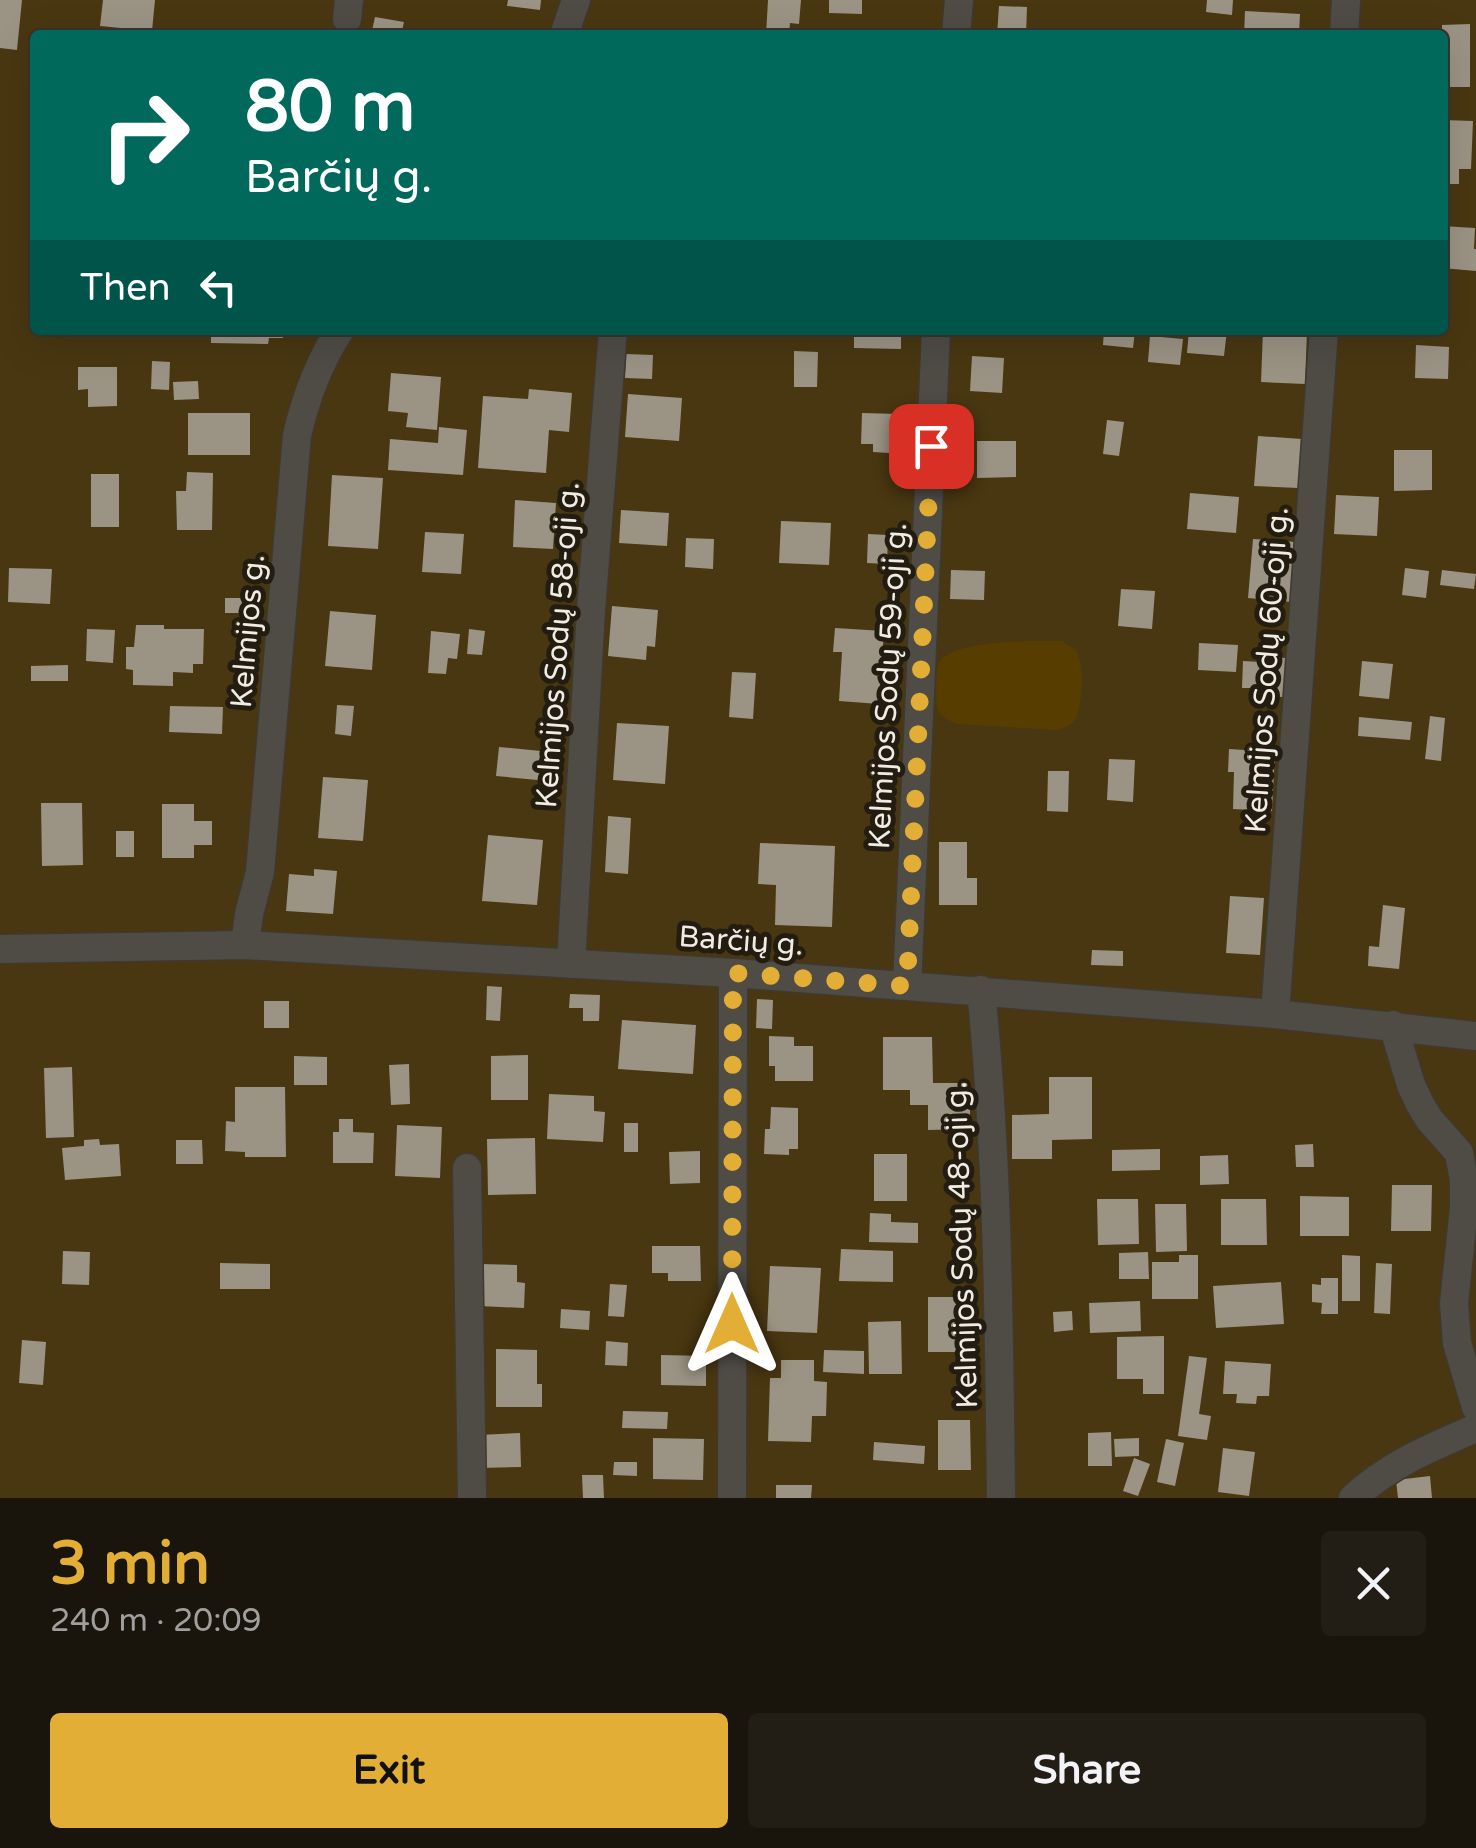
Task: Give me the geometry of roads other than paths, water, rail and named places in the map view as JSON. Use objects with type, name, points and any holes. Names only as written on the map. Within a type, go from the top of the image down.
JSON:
[{"type":"street","points":[[566,30],[576,0]]},
{"type":"street","points":[[956,30],[958,0]]},
{"type":"street","points":[[1344,30],[1346,0]]},
{"type":"street","name":"Kelmijos g.","points":[[245,945],[260,872],[297,435],[312,381],[337,335]]},
{"type":"street","name":"Kelmijos Sodų 58-oji g.","points":[[571,964],[591,610],[613,335]]},
{"type":"street","name":"Kelmijos Sodų 59-oji g.","points":[[907,986],[936,335]]},
{"type":"street","name":"Kelmijos Sodų 60-oji g.","points":[[1275,1014],[1324,335]]},
{"type":"street","name":"Barčių g.","points":[[0,949],[245,945],[733,973],[1275,1014],[1476,1036]]},
{"type":"street","points":[[732,1498],[733,973]]},
{"type":"street","name":"Kelmijos Sodų 48-oji g.","points":[[981,990],[989,1067],[997,1240],[1001,1498]]},
{"type":"street","points":[[1393,1025],[1420,1104],[1468,1160],[1454,1304],[1457,1344],[1476,1406]]},
{"type":"street","points":[[467,1168],[472,1498]]},
{"type":"street","points":[[1353,1498],[1407,1458],[1476,1428]]}]
